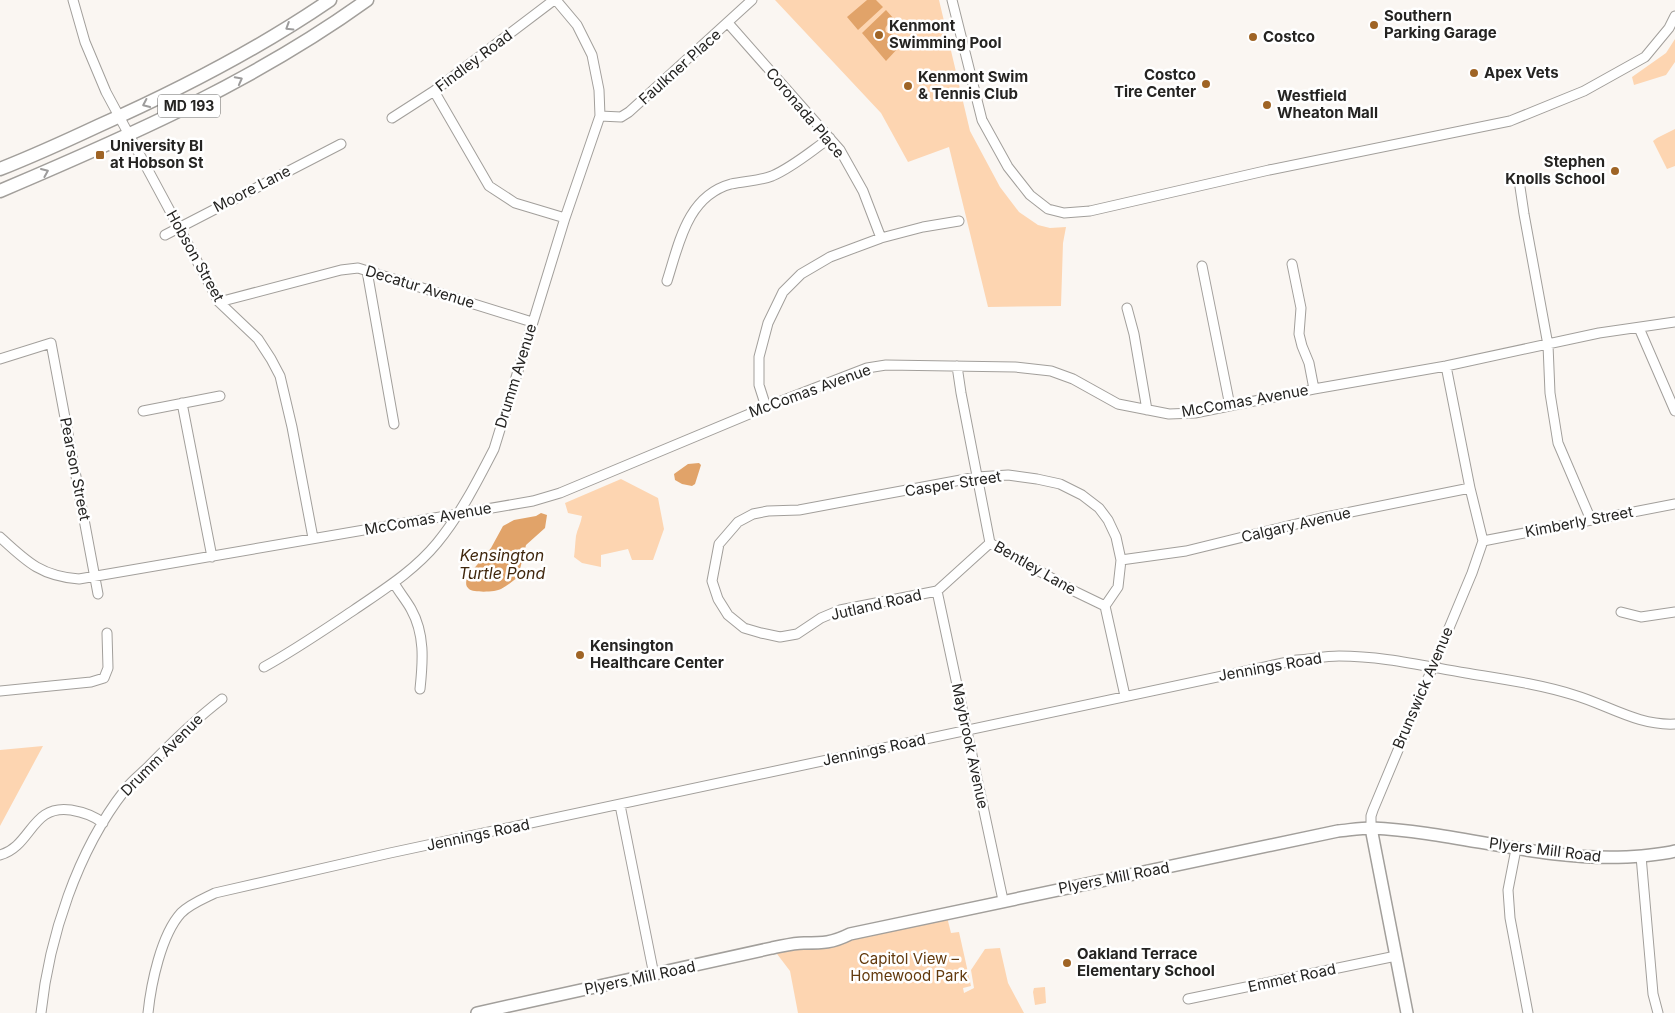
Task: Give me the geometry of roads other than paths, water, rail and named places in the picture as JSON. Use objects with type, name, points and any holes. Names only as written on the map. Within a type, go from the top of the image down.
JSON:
[{"type":"main road","name":"MD 193","points":[[0,169],[120,116],[207,74],[276,35],[330,0]]},
{"type":"main road","name":"MD 193","points":[[0,191],[130,134],[216,92],[277,60],[367,0]]},
{"type":"street","name":"Hobson Street","points":[[73,0],[85,42],[106,92],[219,302],[258,339],[272,359],[280,376],[292,427],[313,538]]},
{"type":"street","name":"Findley Road","points":[[392,118],[434,91],[555,0]]},
{"type":"street","name":"Drumm Avenue","points":[[264,667],[292,651],[394,583],[436,544],[459,513],[479,480],[494,449],[565,218],[600,116],[599,90],[592,55],[577,25],[555,0]]},
{"type":"street","name":"Faulkner Place","points":[[600,116],[621,117],[629,112],[752,0]]},
{"type":"street","points":[[952,0],[982,120],[1008,167],[1030,195],[1048,209],[1064,213],[1090,211],[1269,170],[1510,121],[1584,91],[1645,57],[1669,28],[1675,16]]},
{"type":"street","name":"Coronada Place","points":[[728,23],[840,150],[863,190],[881,238]]},
{"type":"street","points":[[434,91],[489,186],[515,203],[565,218]]},
{"type":"street","points":[[667,282],[686,223],[696,207],[709,194],[730,184],[770,177],[786,170],[830,138]]},
{"type":"street","name":"Moore Lane","points":[[164,235],[341,144]]},
{"type":"street","points":[[1520,187],[1548,345],[1550,393],[1558,443],[1591,520]]},
{"type":"street","points":[[766,407],[759,385],[759,357],[768,323],[783,292],[801,274],[830,257],[881,238],[959,221]]},
{"type":"street","points":[[1292,264],[1301,308],[1299,334],[1309,363],[1314,389]]},
{"type":"street","points":[[1202,266],[1230,406]]},
{"type":"street","name":"Decatur Avenue","points":[[219,302],[341,270],[358,268],[532,322]]},
{"type":"street","points":[[367,271],[394,424]]},
{"type":"street","points":[[1127,308],[1134,334],[1147,410]]},
{"type":"street","name":"McComas Avenue","points":[[0,537],[19,556],[38,569],[66,578],[80,579],[533,501],[560,493],[766,407],[867,368],[886,365],[1015,367],[1051,371],[1073,379],[1118,404],[1169,414],[1195,413],[1314,389],[1446,366],[1599,333],[1675,322]]},
{"type":"street","points":[[1639,328],[1675,411]]},
{"type":"street","name":"Pearson Street","points":[[0,359],[52,344],[98,594]]},
{"type":"street","name":"Bentley Lane","points":[[957,366],[960,393],[990,543],[1076,592],[1105,606]]},
{"type":"street","points":[[1446,366],[1470,488],[1483,541]]},
{"type":"street","points":[[143,411],[220,396]]},
{"type":"street","points":[[182,403],[212,557]]},
{"type":"street","name":"Casper Street","points":[[729,531],[745,518],[768,511],[799,510],[977,477],[1008,475],[1037,478],[1060,484],[1082,495],[1099,508],[1108,520],[1116,536],[1121,560],[1118,587],[1105,606]]},
{"type":"street","name":"Calgary Avenue","points":[[1121,560],[1186,551],[1321,518],[1470,488]]},
{"type":"street","name":"Kimberly Street","points":[[1483,541],[1675,504]]},
{"type":"street","name":"Jutland Road","points":[[729,531],[719,544],[712,581],[718,599],[728,615],[744,628],[780,637],[797,634],[821,618],[840,610],[937,591],[990,543]]},
{"type":"street","name":"Brunswick Avenue","points":[[1407,1013],[1375,829],[1371,816],[1472,573],[1483,541]]},
{"type":"street","points":[[394,583],[411,608],[418,626],[423,652],[420,689]]},
{"type":"street","name":"Maybrook Avenue","points":[[937,591],[1003,900]]},
{"type":"street","points":[[1105,606],[1125,696]]},
{"type":"street","points":[[1621,612],[1641,617],[1675,612]]},
{"type":"street","points":[[0,691],[53,687],[91,682],[104,678],[108,668],[107,633]]},
{"type":"street","name":"Jennings Road","points":[[148,1013],[155,974],[172,925],[181,913],[192,904],[215,893],[390,853],[1297,660],[1339,656],[1399,660],[1524,682],[1575,695],[1643,721],[1675,724]]},
{"type":"street","name":"Drumm Avenue","points":[[42,1013],[50,959],[66,904],[88,850],[103,823],[127,787],[183,732],[222,699]]},
{"type":"street","points":[[620,805],[654,975]]},
{"type":"street","points":[[0,855],[15,848],[43,815],[52,811],[65,809],[80,811],[95,816],[103,823]]},
{"type":"street","name":"Plyers Mill Road","points":[[476,1013],[772,948],[803,943],[825,935],[836,933],[850,934],[1003,900],[1157,870],[1292,839],[1338,831],[1375,829],[1383,824],[1394,823],[1415,832],[1584,858],[1640,856],[1675,851]]},
{"type":"street","points":[[1516,849],[1508,890],[1510,918],[1528,1013]]},
{"type":"street","points":[[1640,856],[1652,994],[1658,1013]]},
{"type":"street","name":"Emmet Road","points":[[1188,1000],[1396,956]]},
{"type":"water","points":[[867,0],[876,0],[883,7],[858,30],[847,17]]},
{"type":"water","name":"Kenmont Swimming Pool","points":[[886,10],[894,19],[886,26],[885,30],[899,37],[900,46],[886,61],[862,33]]},
{"type":"water","points":[[699,463],[701,465],[695,484],[692,486],[682,484],[675,480],[674,474],[688,464]]},
{"type":"water","name":"Kensington Turtle Pond","points":[[541,513],[547,515],[545,528],[526,545],[518,577],[498,590],[480,592],[468,588],[466,584],[467,577],[491,548],[503,526],[514,520],[536,516]]},
{"type":"place","name":"Southern Parking Garage","points":[[1374,25]]},
{"type":"place","name":"Kenmont Swimming Pool","points":[[879,35]]},
{"type":"place","name":"Costco","points":[[1253,37]]},
{"type":"place","name":"Apex Vets","points":[[1474,73]]},
{"type":"place","name":"Costco Tire Center","points":[[1206,84]]},
{"type":"place","name":"Kenmont Swim & Tennis Club","points":[[908,86]]},
{"type":"place","name":"Westfield Wheaton Mall","points":[[1267,105]]},
{"type":"place","name":"University Bl at Hobson St","points":[[100,155]]},
{"type":"place","name":"Stephen Knolls School","points":[[1615,171]]},
{"type":"place","name":"Kensington Healthcare Center","points":[[580,655]]},
{"type":"place","name":"Oakland Terrace Elementary School","points":[[1067,963]]},
{"type":"park label","name":"Capitol View – Homewood Park","points":[[909,968]]}]
